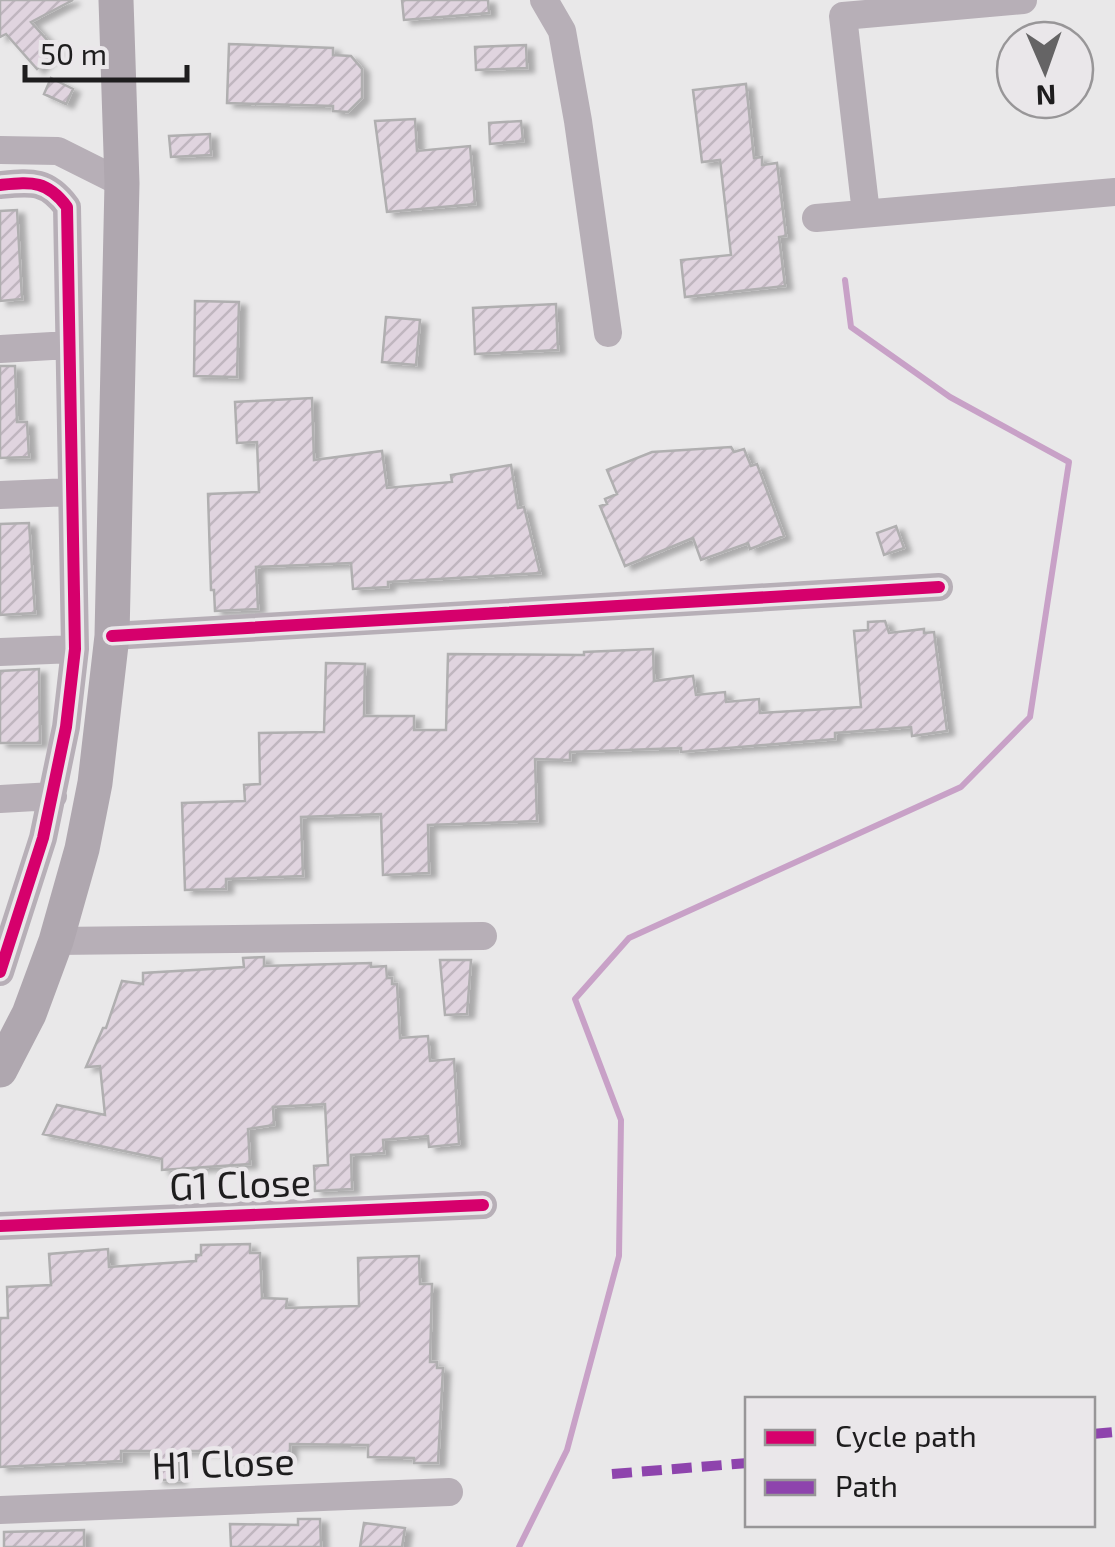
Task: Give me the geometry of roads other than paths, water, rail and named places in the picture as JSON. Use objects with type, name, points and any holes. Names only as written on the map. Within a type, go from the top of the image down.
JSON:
[{"type":"main road","points":[[0,1070],[29,1014],[56,941],[82,848],[95,783],[112,636],[122,183],[116,0]]},
{"type":"street","points":[[544,0],[562,30],[608,334]]},
{"type":"street","points":[[866,213],[843,16],[1023,0]]},
{"type":"street","points":[[0,150],[58,152],[122,183]]},
{"type":"street","points":[[0,185],[28,183],[53,189],[66,208],[75,649],[53,796],[0,970]]},
{"type":"street","points":[[816,218],[1115,192]]},
{"type":"street","points":[[0,348],[69,345]]},
{"type":"street","points":[[0,494],[71,492]]},
{"type":"street","points":[[112,636],[938,587]]},
{"type":"street","points":[[0,652],[75,649]]},
{"type":"street","points":[[0,799],[53,796]]},
{"type":"street","points":[[56,941],[483,936]]},
{"type":"street","name":"G1 Close","points":[[0,1226],[484,1205]]},
{"type":"street","name":"H1 Close","points":[[0,1510],[448,1492]]},
{"type":"waterway","points":[[519,1547],[567,1450],[619,1256],[621,1120],[575,999],[629,938],[961,787],[1030,717],[1069,462],[950,397],[851,327],[845,280]]}]
